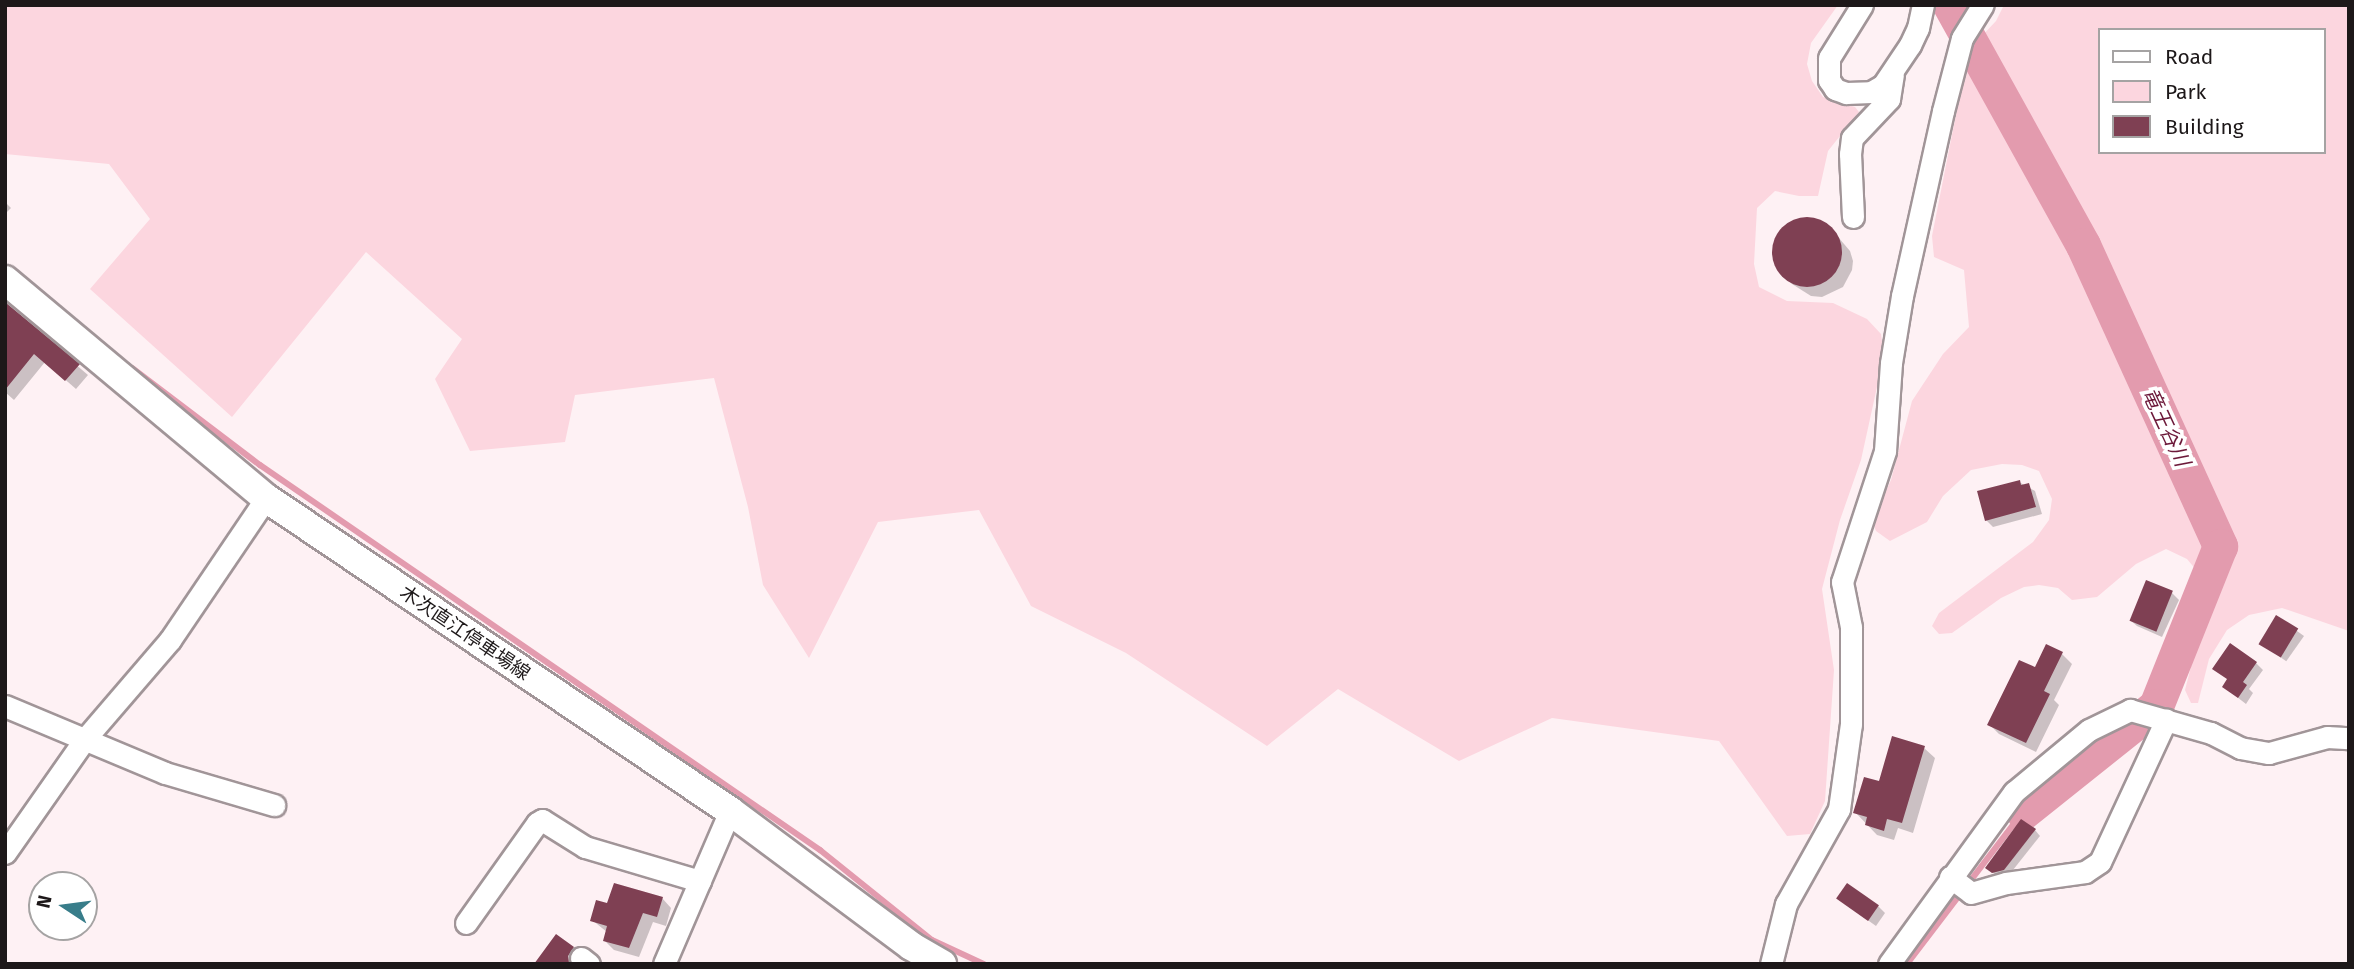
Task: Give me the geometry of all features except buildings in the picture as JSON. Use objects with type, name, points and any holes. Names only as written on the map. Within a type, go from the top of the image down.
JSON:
[{"type":"main road","name":"木次直江停車場線","points":[[5,280],[266,498],[730,811],[891,932],[942,964]]},
{"type":"street","points":[[1862,5],[1829,58],[1829,80],[1835,89],[1858,95],[1871,92],[1893,74]]},
{"type":"street","points":[[1853,216],[1850,154],[1852,138],[1889,99],[1893,74],[1918,28],[1923,5]]},
{"type":"street","points":[[1771,964],[1786,904],[1839,809],[1851,724],[1851,627],[1842,582],[1885,452],[1891,363],[1902,296],[1942,111],[1962,38],[1983,5]]},
{"type":"street","points":[[5,853],[84,740],[170,640],[266,498]]},
{"type":"street","points":[[5,706],[165,773],[274,805]]},
{"type":"street","points":[[1889,964],[2014,792],[2089,730],[2130,710],[2211,733],[2240,748],[2269,752],[2328,737],[2349,738]]},
{"type":"street","points":[[1950,877],[1971,894],[2006,883],[2085,873],[2100,862],[2166,720]]},
{"type":"street","points":[[664,964],[730,811]]},
{"type":"street","points":[[466,923],[537,822],[542,820],[585,847],[700,881]]},
{"type":"green space","points":[[5,5],[1838,5],[1811,43],[1807,64],[1812,81],[1823,97],[1855,107],[1859,112],[1828,151],[1818,196],[1799,196],[1775,191],[1757,208],[1754,264],[1759,287],[1787,301],[1833,303],[1867,319],[1881,334],[1884,355],[1861,460],[1840,520],[1822,589],[1834,670],[1825,801],[1810,834],[1787,836],[1719,741],[1552,718],[1459,761],[1338,689],[1267,746],[1126,653],[1031,606],[979,510],[878,522],[809,658],[763,585],[748,507],[714,378],[575,395],[565,442],[470,451],[435,379],[462,339],[366,252],[232,417],[90,289],[150,219],[109,164],[5,154]]},
{"type":"green space","points":[[2004,5],[2349,5],[2349,631],[2282,608],[2249,615],[2227,630],[2209,659],[2198,703],[2191,703],[2185,690],[2208,600],[2197,571],[2187,559],[2166,549],[2136,564],[2097,597],[2072,600],[2058,588],[2039,585],[2024,587],[2001,598],[1952,633],[1939,634],[1932,626],[1939,613],[2033,542],[2049,520],[2052,499],[2039,471],[2022,465],[2002,464],[1971,470],[1943,496],[1927,522],[1890,541],[1876,531],[1872,521],[1891,480],[1912,401],[1943,354],[1969,327],[1964,270],[1934,257],[1932,236],[1965,69],[1979,39],[1996,21]]},
{"type":"waterway","name":"竜王谷川","points":[[1950,5],[2083,245],[2220,546],[2156,706],[2023,812]]},
{"type":"waterway","points":[[132,368],[260,465],[820,850],[932,940],[984,964]]},
{"type":"waterway","points":[[1907,964],[2023,812]]}]
